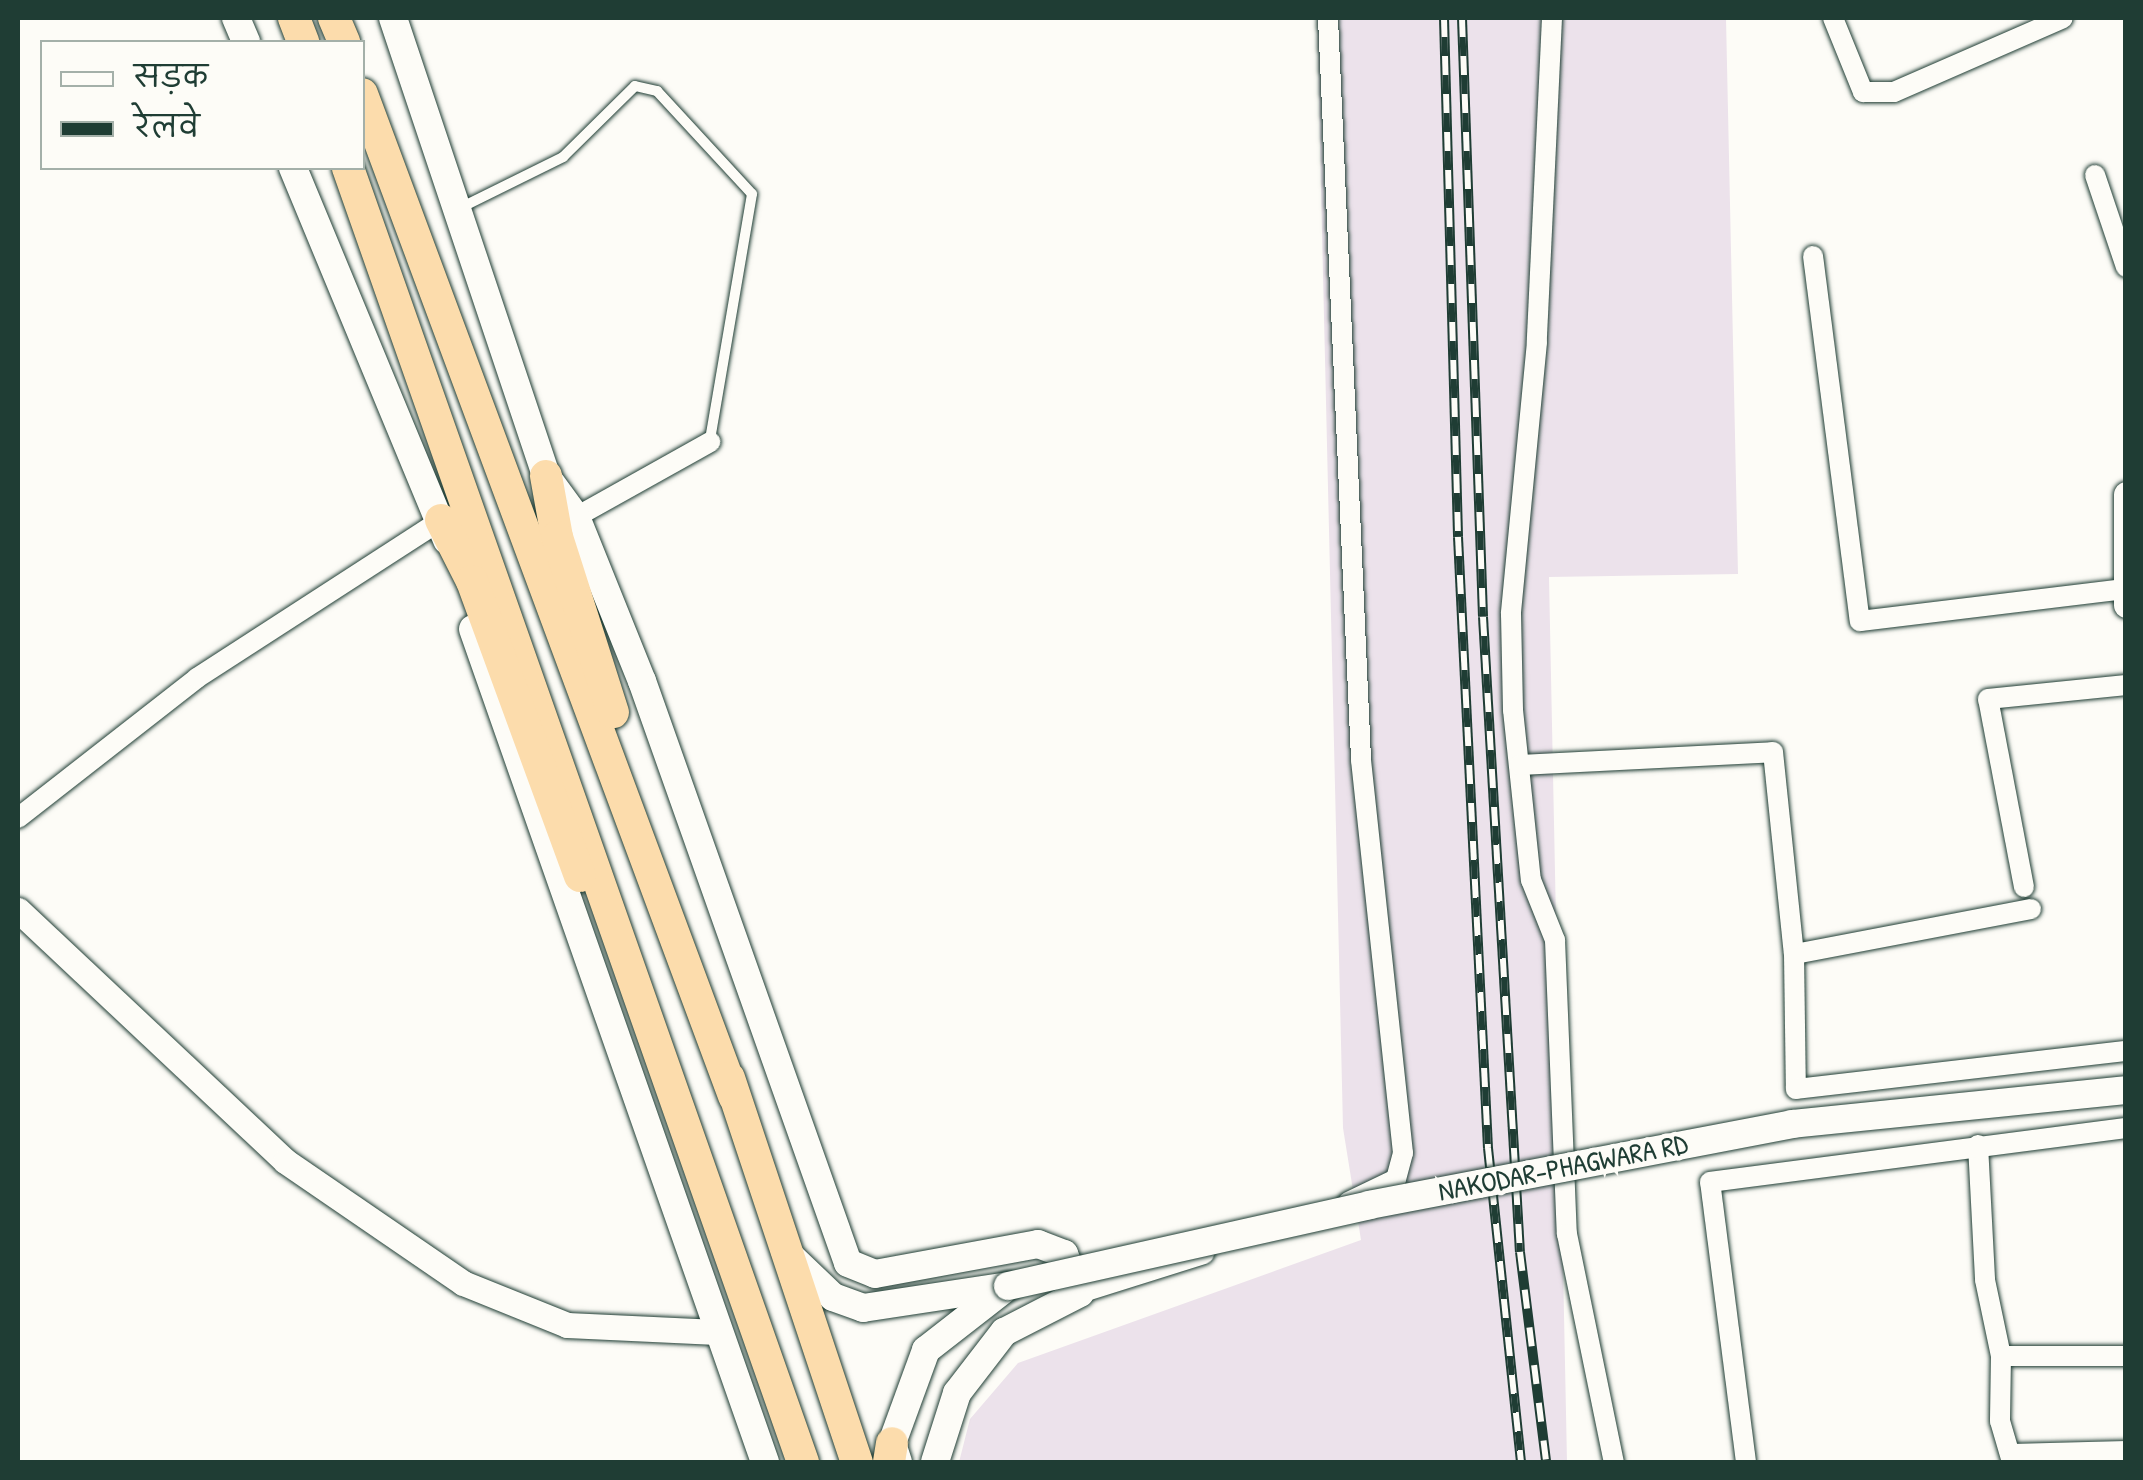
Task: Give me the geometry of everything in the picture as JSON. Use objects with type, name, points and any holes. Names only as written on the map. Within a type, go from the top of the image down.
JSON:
[{"type":"highway","points":[[365,102],[734,1096]]},
{"type":"highway","points":[[349,170],[680,1098],[803,1462]]},
{"type":"highway","points":[[546,476],[557,536],[702,972],[734,1096],[780,1247],[857,1462]]},
{"type":"highway","points":[[441,520],[472,581],[604,941],[680,1098]]},
{"type":"main road","points":[[393,18],[462,207],[546,476],[576,516],[848,1263],[874,1274],[1038,1244],[1064,1254],[1080,1293],[1004,1332],[957,1393],[935,1462]]},
{"type":"main road","points":[[294,170],[441,520],[717,1332],[765,1462]]},
{"type":"main road","name":"NAKODAR-PHAGWARA RD","points":[[780,1247],[832,1296],[863,1308],[1008,1286],[1369,1204],[1792,1124],[2126,1090]]},
{"type":"main road","points":[[893,1456],[926,1350],[1008,1286]]},
{"type":"street","points":[[1080,1293],[1307,1222],[1396,1179],[1403,1153],[1361,760],[1328,18]]},
{"type":"street","points":[[1552,18],[1538,342],[1512,614],[1531,880],[1556,940],[1567,1234],[1614,1462]]},
{"type":"street","points":[[1833,18],[1862,92],[1894,92],[2025,25],[2062,18]]},
{"type":"street","points":[[2095,176],[2126,267]]},
{"type":"street","points":[[1813,256],[1860,620],[2124,589]]},
{"type":"street","points":[[576,516],[710,442]]},
{"type":"street","points":[[2126,494],[2126,605]]},
{"type":"street","points":[[18,818],[197,678],[441,520]]},
{"type":"street","points":[[2024,887],[1988,700],[2126,685]]},
{"type":"street","points":[[1520,764],[1773,752],[1794,954],[1796,1089],[2126,1051]]},
{"type":"street","points":[[1794,954],[2031,909]]},
{"type":"street","points":[[18,910],[285,1161],[463,1282],[567,1325],[717,1332]]},
{"type":"street","points":[[1746,1462],[1710,1182],[2126,1128]]},
{"type":"street","points":[[1978,1145],[1987,1299],[2002,1356],[2000,1420],[2012,1458],[2126,1452]]},
{"type":"street","points":[[2002,1356],[2126,1356]]},
{"type":"lane","points":[[462,207],[563,157],[635,86],[657,91],[752,194],[710,442]]},
{"type":"shaded area","points":[[1317,18],[1726,18],[1738,574],[1549,577],[1567,1462],[959,1462],[970,1419],[1018,1363],[1361,1240],[1343,1128]]},
{"type":"railway","points":[[1444,18],[1458,537],[1488,1148],[1521,1462]]},
{"type":"railway","points":[[1462,18],[1483,617],[1520,1252],[1546,1462]]}]
